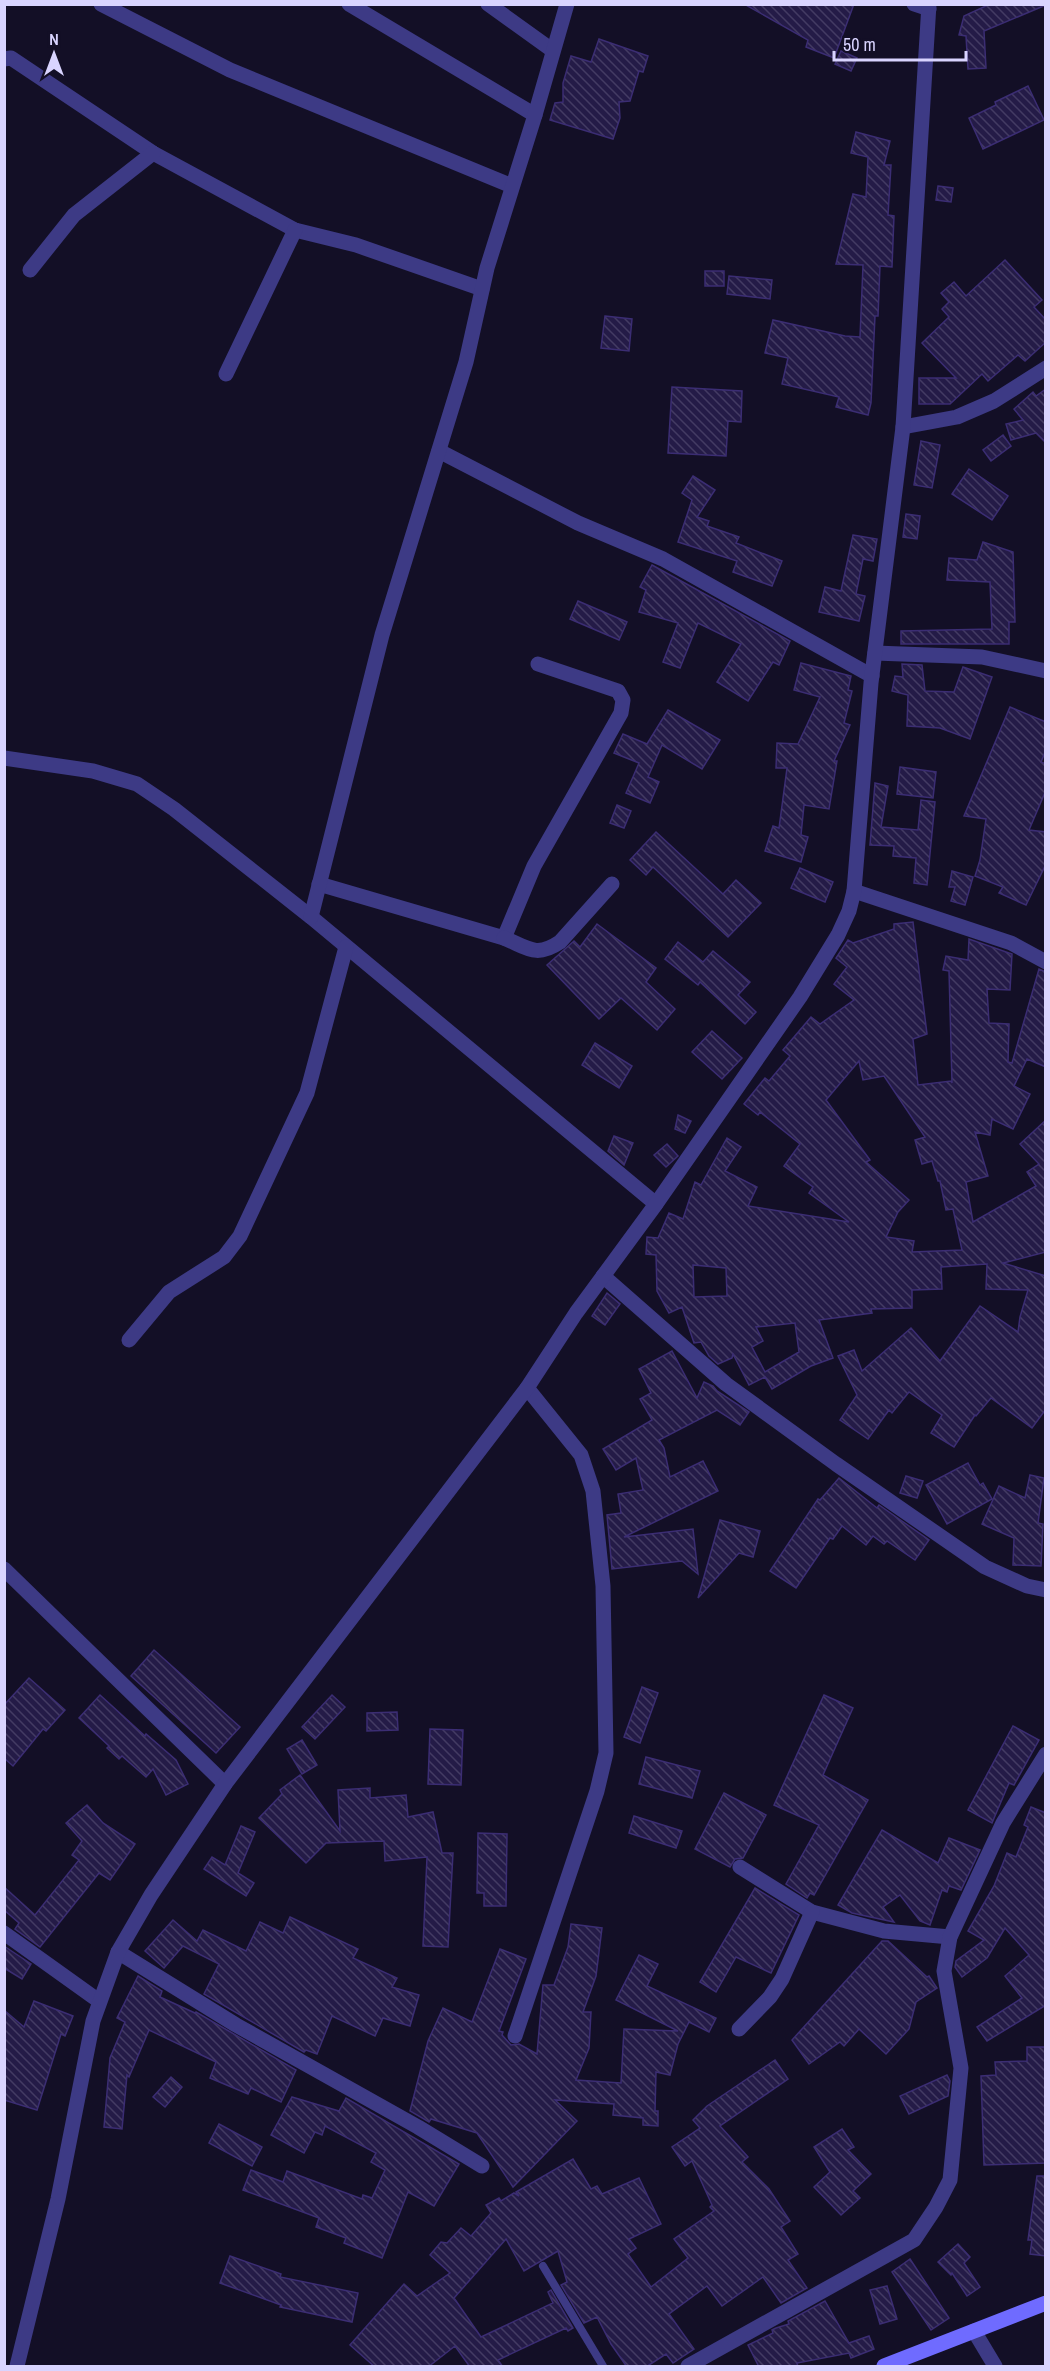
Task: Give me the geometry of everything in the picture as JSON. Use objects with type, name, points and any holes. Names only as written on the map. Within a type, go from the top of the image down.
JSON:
[{"type":"main road","points":[[884,2367],[1046,2303]]},
{"type":"street","points":[[101,4],[230,70],[512,186]]},
{"type":"street","points":[[349,4],[535,115]]},
{"type":"street","points":[[488,4],[552,50]]},
{"type":"street","points":[[311,917],[382,635],[466,362],[482,289],[566,5]]},
{"type":"street","points":[[17,2367],[58,2199],[93,2021],[118,1952],[151,1895],[225,1784],[527,1388],[576,1313],[656,1204],[800,998],[838,935],[849,911],[854,891],[872,676],[903,427],[924,6]]},
{"type":"street","points":[[4,59],[11,58],[153,153],[296,230],[356,245],[482,289]]},
{"type":"street","points":[[30,270],[74,215],[153,153]]},
{"type":"street","points":[[226,374],[296,230]]},
{"type":"street","points":[[903,427],[957,417],[994,400],[1046,368]]},
{"type":"street","points":[[439,451],[578,523],[663,559],[872,676]]},
{"type":"street","points":[[875,653],[982,657],[1046,671]]},
{"type":"street","points":[[504,938],[534,866],[621,713],[623,700],[618,691],[538,664]]},
{"type":"street","points":[[4,758],[93,771],[137,784],[174,809],[311,917],[656,1204]]},
{"type":"street","points":[[319,884],[504,938],[538,952],[550,949],[560,942],[612,884]]},
{"type":"street","points":[[854,891],[1011,943],[1046,962]]},
{"type":"street","points":[[129,1340],[169,1292],[225,1257],[240,1236],[307,1093],[346,947]]},
{"type":"street","points":[[603,1276],[726,1384],[836,1464],[985,1567],[1027,1586],[1046,1590]]},
{"type":"street","points":[[515,2037],[597,1791],[606,1753],[603,1586],[593,1491],[581,1455],[527,1388]]},
{"type":"street","points":[[4,1569],[225,1784]]},
{"type":"street","points":[[688,2367],[914,2240],[936,2207],[950,2180],[961,2068],[944,1971],[950,1937],[1003,1823],[1046,1754]]},
{"type":"street","points":[[740,1867],[812,1912],[884,1931],[950,1937]]},
{"type":"street","points":[[739,2030],[770,1997],[782,1979],[812,1912]]},
{"type":"street","points":[[4,1933],[99,2001]]},
{"type":"street","points":[[118,1952],[236,2025],[418,2127],[482,2166]]},
{"type":"street","points":[[974,2331],[995,2367]]},
{"type":"lane","points":[[543,2266],[603,2367]]},
{"type":"building","points":[[744,4],[854,4],[834,58],[806,47],[808,40]]},
{"type":"building","points":[[990,4],[1046,5],[984,31],[986,68],[968,69],[966,36],[959,35],[964,16]]},
{"type":"building","points":[[599,39],[648,56],[643,72],[639,71],[630,101],[619,102],[620,118],[613,139],[550,120],[555,103],[563,102],[563,83],[571,56],[591,62]]},
{"type":"building","points":[[841,51],[857,58],[851,71],[835,64]]},
{"type":"building","points":[[1028,86],[1044,120],[983,149],[969,118]]},
{"type":"building","points":[[856,132],[890,141],[884,165],[891,165],[888,215],[894,216],[892,267],[880,266],[871,403],[868,415],[836,407],[839,397],[782,384],[788,358],[765,353],[773,320],[845,336],[860,337],[863,265],[836,264],[853,194],[866,197],[868,157],[851,153]]},
{"type":"building","points":[[938,186],[953,188],[951,202],[936,200]]},
{"type":"building","points":[[1005,260],[1042,300],[1034,307],[1046,320],[1046,342],[1025,361],[1018,355],[988,381],[982,374],[950,404],[919,404],[919,378],[956,378],[922,343],[949,317],[942,309],[949,302],[941,293],[954,282],[966,296]]},
{"type":"building","points":[[705,271],[724,271],[724,286],[705,286]]},
{"type":"building","points":[[729,276],[772,280],[770,299],[727,294]]},
{"type":"building","points":[[605,316],[632,319],[629,351],[601,348]]},
{"type":"building","points":[[672,387],[742,391],[741,422],[728,421],[726,456],[668,453]]},
{"type":"building","points":[[1046,389],[1046,443],[1036,433],[1011,440],[1006,424],[1023,420],[1014,409],[1033,392],[1036,396]]},
{"type":"building","points":[[1003,435],[1011,446],[991,461],[983,450]]},
{"type":"building","points":[[921,441],[940,445],[932,488],[914,485]]},
{"type":"building","points":[[969,469],[1008,496],[992,520],[952,494]]},
{"type":"building","points":[[693,476],[715,490],[697,517],[709,521],[707,526],[739,537],[736,543],[782,561],[772,586],[733,572],[737,561],[678,542],[692,500],[682,493]]},
{"type":"building","points":[[906,514],[920,516],[917,539],[903,537]]},
{"type":"building","points":[[853,535],[877,539],[873,561],[863,559],[856,594],[865,596],[859,621],[819,612],[825,587],[841,591]]},
{"type":"building","points":[[983,542],[1013,552],[1015,622],[1009,622],[1009,644],[901,644],[901,631],[992,629],[990,582],[947,580],[949,558],[977,560]]},
{"type":"building","points":[[652,565],[790,641],[779,665],[773,662],[748,701],[717,682],[741,644],[698,623],[680,668],[663,662],[678,623],[639,612],[646,590],[640,587]]},
{"type":"building","points":[[578,601],[627,622],[619,640],[570,619]]},
{"type":"building","points":[[801,663],[851,676],[848,690],[852,691],[844,723],[850,725],[834,761],[837,761],[829,809],[804,805],[801,835],[808,837],[801,862],[765,851],[773,826],[779,828],[787,768],[776,768],[777,743],[798,744],[820,697],[794,690]]},
{"type":"building","points":[[902,664],[922,665],[925,691],[954,692],[963,667],[992,677],[970,739],[940,728],[907,726],[908,695],[892,691],[895,676],[903,677]]},
{"type":"building","points":[[1010,707],[1046,722],[1046,750],[1041,762],[1046,764],[1046,790],[1029,830],[1046,832],[1046,864],[1026,905],[999,893],[1003,887],[975,876],[980,860],[986,819],[964,816]]},
{"type":"building","points":[[668,710],[720,740],[702,769],[662,745],[648,777],[659,782],[650,803],[626,793],[639,763],[614,753],[623,734],[647,744]]},
{"type":"building","points":[[900,767],[936,772],[933,798],[897,794]]},
{"type":"building","points":[[875,783],[888,786],[881,827],[918,830],[921,800],[935,802],[927,885],[914,883],[916,858],[893,856],[894,846],[870,845]]},
{"type":"building","points":[[617,805],[631,811],[624,828],[610,823]]},
{"type":"building","points":[[656,832],[723,894],[736,880],[761,903],[728,937],[653,867],[646,875],[630,860]]},
{"type":"building","points":[[800,868],[833,882],[825,902],[791,888]]},
{"type":"building","points":[[952,871],[973,877],[965,905],[951,901],[955,887],[949,887]]},
{"type":"building","points":[[913,922],[927,1034],[913,1039],[918,1085],[951,1081],[952,1083],[949,971],[943,970],[946,956],[968,960],[969,939],[1012,954],[1010,990],[987,989],[989,1023],[1009,1024],[1008,1062],[1012,1063],[1039,969],[1046,972],[1046,1067],[1027,1059],[1014,1086],[1030,1094],[1013,1129],[992,1119],[990,1135],[975,1132],[988,1176],[966,1182],[973,1222],[1036,1186],[1027,1172],[1039,1164],[1020,1144],[1046,1120],[1046,1252],[1003,1263],[1046,1276],[1046,1409],[1032,1428],[991,1398],[975,1415],[954,1447],[931,1433],[942,1415],[909,1392],[892,1413],[889,1410],[868,1439],[840,1420],[857,1395],[838,1356],[854,1350],[862,1371],[911,1328],[940,1361],[980,1306],[1018,1332],[1028,1290],[986,1289],[987,1264],[941,1267],[942,1289],[912,1290],[912,1308],[871,1309],[872,1313],[819,1320],[833,1358],[811,1366],[772,1389],[765,1377],[749,1385],[733,1354],[732,1358],[718,1364],[709,1356],[701,1342],[694,1343],[682,1307],[669,1313],[657,1291],[656,1255],[646,1254],[647,1237],[658,1238],[669,1213],[683,1219],[695,1182],[701,1185],[727,1138],[741,1147],[725,1171],[757,1187],[748,1206],[849,1222],[809,1193],[813,1187],[784,1166],[800,1144],[760,1112],[758,1115],[744,1104],[765,1078],[769,1081],[790,1056],[783,1050],[811,1017],[820,1024],[854,1000],[834,984],[847,967],[836,958],[848,940],[853,943],[894,929],[894,924]],"holes":[[[859,1061],[863,1080],[884,1076],[925,1137],[915,1140],[922,1164],[932,1161],[938,1181],[940,1181],[946,1210],[953,1209],[962,1250],[912,1252],[914,1241],[886,1237],[898,1212],[909,1200],[866,1162],[870,1160],[826,1100]],[[693,1265],[726,1268],[727,1296],[694,1297]],[[795,1323],[799,1352],[765,1372],[752,1347],[763,1341],[756,1327]]]},
{"type":"building","points":[[597,924],[656,968],[646,982],[675,1009],[657,1030],[621,998],[599,1019],[547,965],[574,941],[580,947]]},
{"type":"building","points":[[678,942],[703,962],[713,951],[750,982],[738,995],[756,1012],[745,1024],[700,982],[698,985],[665,959]]},
{"type":"building","points":[[712,1031],[742,1058],[722,1079],[692,1052]]},
{"type":"building","points":[[595,1043],[632,1066],[619,1088],[582,1065]]},
{"type":"building","points":[[678,1115],[691,1121],[685,1133],[675,1129]]},
{"type":"building","points":[[614,1136],[633,1143],[624,1165],[608,1151]]},
{"type":"building","points":[[667,1144],[678,1156],[666,1167],[654,1155]]},
{"type":"building","points":[[607,1293],[620,1304],[605,1325],[592,1316]]},
{"type":"building","points":[[672,1351],[697,1398],[704,1382],[749,1412],[740,1425],[717,1410],[659,1440],[664,1448],[670,1477],[703,1461],[718,1491],[624,1537],[693,1529],[698,1574],[682,1561],[612,1569],[607,1515],[621,1513],[618,1494],[643,1490],[636,1458],[616,1470],[603,1449],[652,1420],[640,1399],[651,1393],[639,1369]]},
{"type":"building","points":[[968,1463],[980,1485],[983,1483],[992,1499],[947,1524],[926,1485]]},
{"type":"building","points":[[1030,1475],[1044,1478],[1038,1523],[1043,1524],[1041,1566],[1013,1565],[1014,1538],[982,1524],[999,1486],[1025,1498]]},
{"type":"building","points":[[906,1476],[923,1481],[917,1498],[900,1493]]},
{"type":"building","points":[[839,1478],[877,1508],[879,1505],[929,1540],[915,1560],[887,1541],[884,1544],[873,1536],[866,1545],[842,1526],[833,1539],[830,1538],[796,1588],[770,1571],[818,1499],[820,1500]]},
{"type":"building","points":[[720,1520],[760,1531],[753,1557],[739,1553],[698,1598]]},
{"type":"building","points":[[154,1650],[240,1727],[216,1753],[131,1676]]},
{"type":"building","points":[[29,1678],[65,1710],[46,1731],[43,1729],[13,1766],[4,1758],[4,1705]]},
{"type":"building","points":[[642,1687],[658,1693],[640,1743],[624,1737]]},
{"type":"building","points":[[100,1695],[145,1736],[146,1734],[176,1760],[188,1784],[166,1795],[153,1769],[146,1777],[122,1756],[119,1759],[107,1748],[109,1746],[79,1718]]},
{"type":"building","points":[[332,1695],[345,1707],[315,1739],[302,1727]]},
{"type":"building","points":[[824,1695],[853,1708],[823,1775],[868,1800],[814,1895],[810,1893],[807,1898],[786,1884],[819,1825],[774,1805]]},
{"type":"building","points":[[397,1712],[398,1730],[367,1731],[367,1713]]},
{"type":"building","points":[[1013,1726],[1039,1740],[1014,1785],[1009,1783],[992,1823],[968,1810]]},
{"type":"building","points":[[430,1729],[463,1730],[461,1785],[428,1784]]},
{"type":"building","points":[[302,1740],[317,1765],[302,1774],[287,1749]]},
{"type":"building","points":[[646,1757],[700,1771],[692,1798],[639,1784]]},
{"type":"building","points":[[300,1775],[340,1831],[338,1790],[370,1788],[370,1798],[406,1795],[408,1817],[433,1812],[442,1853],[453,1853],[448,1947],[423,1946],[427,1857],[385,1861],[384,1841],[326,1843],[306,1863],[259,1818],[282,1794],[280,1790]]},
{"type":"building","points":[[724,1793],[766,1815],[743,1858],[735,1859],[730,1867],[695,1849]]},
{"type":"building","points":[[87,1805],[103,1823],[135,1844],[110,1880],[99,1873],[40,1947],[15,1929],[19,1923],[4,1910],[4,1887],[35,1915],[79,1860],[72,1855],[82,1841],[66,1823]]},
{"type":"building","points":[[1031,1807],[1046,1813],[1046,2005],[987,2041],[977,2027],[1022,1998],[1005,1976],[1029,1955],[1005,1928],[987,1958],[962,1977],[955,1967],[956,1961],[984,1940],[968,1931],[994,1886],[1007,1853],[1016,1857],[1028,1827],[1024,1825]]},
{"type":"building","points":[[634,1816],[682,1831],[676,1848],[629,1833]]},
{"type":"building","points":[[241,1826],[255,1832],[238,1873],[254,1883],[246,1896],[204,1869],[212,1857],[225,1865]]},
{"type":"building","points":[[882,1830],[938,1863],[949,1838],[980,1850],[961,1890],[949,1886],[947,1892],[942,1890],[930,1925],[920,1921],[900,1895],[883,1907],[894,1922],[852,1913],[838,1905]]},
{"type":"building","points":[[478,1833],[507,1834],[506,1906],[484,1906],[484,1893],[477,1893]]},
{"type":"building","points":[[755,1888],[799,1915],[771,1973],[736,1957],[716,1992],[700,1982]]},
{"type":"building","points":[[290,1917],[358,1949],[353,1958],[397,1978],[392,1987],[419,1995],[410,2026],[383,2018],[375,2036],[332,2016],[317,2054],[306,2050],[304,2052],[204,1994],[219,1964],[183,1946],[164,1968],[145,1951],[173,1920],[197,1941],[203,1930],[246,1951],[260,1922],[283,1933]]},
{"type":"building","points":[[571,1924],[602,1928],[596,1976],[583,2012],[591,2012],[589,2048],[576,2080],[621,2083],[624,2029],[678,2031],[616,2000],[639,1955],[658,1964],[647,1986],[716,2018],[709,2032],[689,2022],[678,2044],[670,2075],[656,2072],[655,2111],[658,2111],[658,2126],[643,2125],[643,2118],[613,2115],[614,2104],[555,2100],[577,2121],[513,2187],[477,2133],[431,2119],[429,2122],[410,2111],[428,2041],[443,2008],[472,2022],[500,1949],[526,1959],[499,2031],[503,2032],[502,2035],[511,2045],[519,2044],[537,2054],[543,1985],[554,1985],[568,1947]]},
{"type":"building","points":[[882,1941],[888,1941],[927,1977],[929,1976],[937,1988],[916,2002],[909,2029],[886,2054],[859,2029],[844,2046],[840,2042],[809,2064],[792,2040]]},
{"type":"building","points":[[4,1946],[31,1964],[22,1979],[4,1968]]},
{"type":"building","points":[[138,1976],[162,1991],[160,1997],[196,2012],[296,2070],[281,2102],[251,2088],[248,2094],[210,2078],[216,2062],[149,2030],[129,2077],[127,2075],[122,2129],[104,2127],[110,2058],[125,2022],[117,2018]]},
{"type":"building","points":[[34,2001],[73,2016],[65,2036],[61,2034],[37,2110],[4,2100],[4,2010],[24,2027]]},
{"type":"building","points":[[1027,2047],[1046,2047],[1046,2163],[984,2165],[981,2076],[996,2075],[995,2062],[1027,2061]]},
{"type":"building","points":[[775,2060],[788,2079],[720,2126],[748,2157],[742,2162],[769,2189],[790,2221],[781,2227],[798,2254],[788,2260],[807,2288],[781,2303],[763,2277],[722,2306],[707,2286],[669,2314],[694,2349],[673,2363],[666,2354],[646,2367],[627,2367],[611,2344],[597,2317],[584,2323],[561,2285],[567,2282],[558,2251],[524,2271],[506,2239],[454,2298],[481,2337],[553,2303],[548,2292],[551,2290],[573,2328],[568,2331],[566,2328],[498,2360],[503,2367],[470,2367],[455,2346],[428,2367],[375,2367],[350,2345],[404,2284],[417,2296],[450,2273],[430,2255],[441,2242],[447,2243],[461,2228],[471,2236],[491,2213],[486,2205],[499,2198],[501,2201],[514,2193],[519,2196],[516,2192],[573,2159],[591,2189],[597,2186],[602,2194],[639,2178],[661,2224],[629,2239],[636,2248],[628,2254],[651,2287],[688,2258],[674,2239],[714,2211],[710,2207],[712,2205],[692,2161],[685,2166],[672,2147],[700,2128],[693,2120],[707,2106]]},
{"type":"building","points":[[947,2075],[950,2081],[948,2096],[909,2114],[900,2096]]},
{"type":"building","points":[[171,2077],[182,2087],[165,2107],[153,2097]]},
{"type":"building","points":[[292,2097],[339,2111],[346,2098],[459,2164],[434,2206],[408,2192],[382,2258],[344,2243],[346,2238],[316,2227],[319,2218],[243,2190],[251,2170],[283,2182],[287,2171],[362,2199],[363,2195],[372,2198],[385,2170],[371,2162],[376,2153],[325,2126],[322,2135],[315,2132],[304,2153],[271,2135]]},
{"type":"building","points":[[219,2124],[262,2147],[252,2166],[209,2143]]},
{"type":"building","points":[[842,2129],[854,2147],[848,2150],[871,2174],[853,2191],[860,2198],[841,2215],[814,2187],[830,2172],[814,2147]]},
{"type":"building","points":[[1037,2176],[1046,2176],[1046,2256],[1030,2254],[1032,2240],[1028,2240]]},
{"type":"building","points":[[958,2244],[970,2257],[964,2263],[980,2287],[967,2296],[952,2273],[951,2275],[938,2262]]},
{"type":"building","points":[[230,2256],[281,2274],[280,2277],[358,2293],[352,2322],[280,2307],[281,2305],[220,2283]]},
{"type":"building","points":[[910,2259],[949,2318],[931,2330],[892,2272]]},
{"type":"building","points":[[887,2286],[897,2319],[880,2324],[870,2290]]},
{"type":"building","points":[[825,2301],[849,2343],[869,2336],[874,2349],[851,2358],[849,2353],[797,2363],[798,2367],[759,2367],[748,2345],[773,2333],[772,2330],[789,2324],[788,2321]]}]
